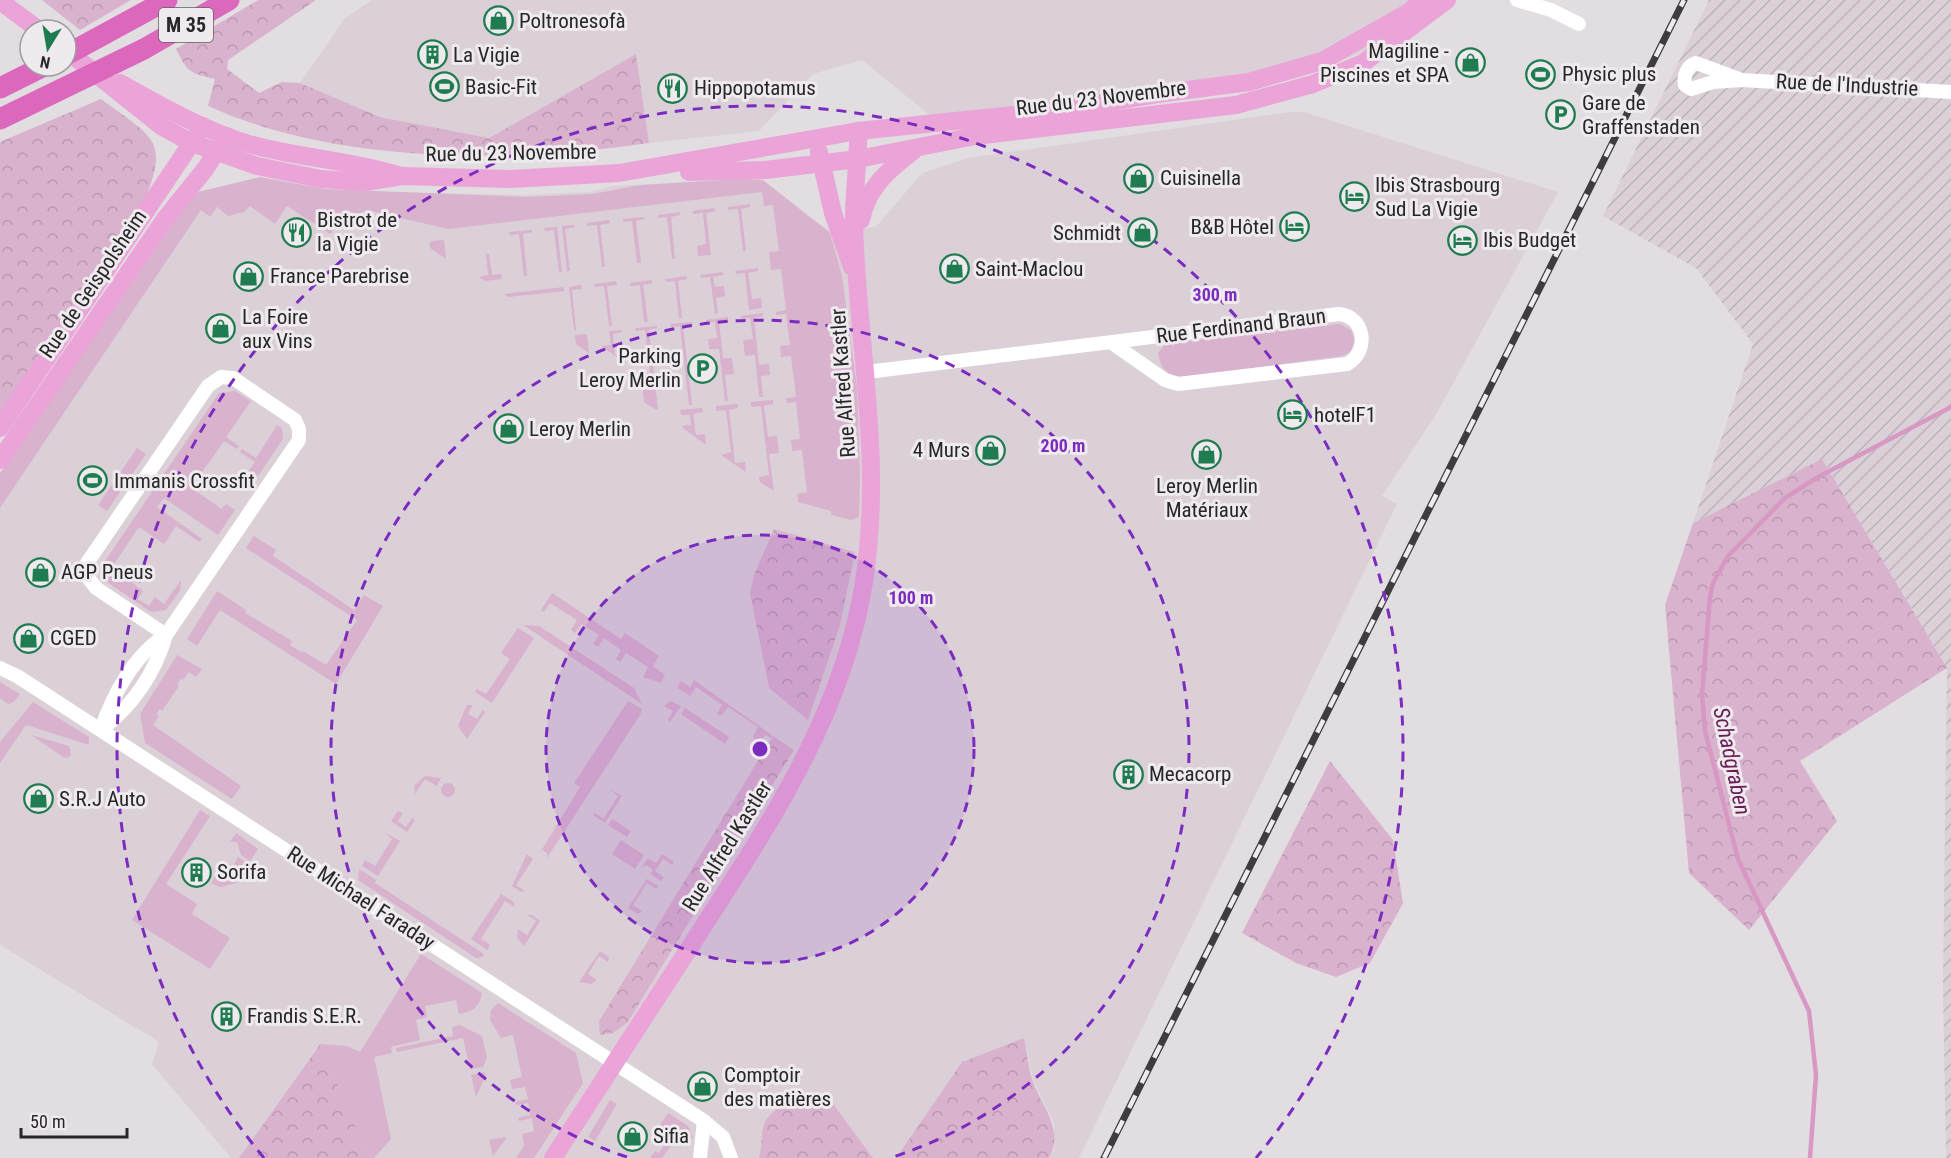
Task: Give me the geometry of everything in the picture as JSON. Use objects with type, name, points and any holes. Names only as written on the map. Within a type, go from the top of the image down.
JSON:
[{"type":"highway","name":"M 35","points":[[78,52],[167,0]]},
{"type":"highway","name":"M 35","points":[[0,119],[62,91],[144,49],[229,0]]},
{"type":"highway","points":[[0,88],[20,78]]},
{"type":"main road","name":"Rue du 23 Novembre","points":[[619,173],[718,158],[789,142],[858,131],[918,127],[1249,82],[1322,61],[1409,12],[1422,0]]},
{"type":"main road","name":"Rue du 23 Novembre","points":[[78,62],[142,113],[192,143],[257,166],[321,179],[365,182],[403,176],[511,179],[619,173],[759,170],[858,159],[975,136],[1236,105],[1313,84],[1363,63],[1447,0]]},
{"type":"main road","points":[[0,1],[23,18]]},
{"type":"main road","name":"Rue du 23 Novembre","points":[[78,60],[169,111],[226,136],[306,158],[375,168],[403,176]]},
{"type":"main road","name":"Rue de Geispolsheim","points":[[0,428],[203,126]]},
{"type":"main road","name":"Rue Alfred Kastler","points":[[554,1158],[782,802],[810,750],[832,699],[858,610],[870,537],[872,466],[867,372],[854,228],[858,131]]},
{"type":"main road","name":"Rue de Geispolsheim","points":[[0,460],[165,219],[216,153],[226,136]]},
{"type":"main road","name":"Rue Alfred Kastler","points":[[817,138],[820,163],[838,230],[858,282]]},
{"type":"main road","points":[[856,246],[866,198],[885,172],[916,149]]},
{"type":"street","points":[[1517,0],[1551,10],[1579,24]]},
{"type":"street","name":"Rue de l'Industrie","points":[[1742,80],[1951,92]]},
{"type":"street","name":"Rue Ferdinand Braun","points":[[867,372],[1339,314],[1348,315],[1355,320],[1359,327],[1362,346],[1358,357],[1347,364],[1178,384],[1165,380],[1112,343]]},
{"type":"street","points":[[101,730],[135,696],[155,665],[165,635],[299,440],[299,429],[295,420],[233,378],[216,379],[208,386],[87,563],[86,575],[96,588],[165,635]]},
{"type":"street","name":"Rue Michael Faraday","points":[[0,660],[17,676]]},
{"type":"street","name":"Rue Michael Faraday","points":[[0,668],[17,676],[704,1120],[723,1137],[730,1158]]},
{"type":"street","points":[[700,1158],[704,1120]]},
{"type":"shaded area","points":[[372,0],[1425,0],[1392,38],[1331,66],[1259,83],[932,117],[862,60],[813,74],[759,131],[649,143],[636,54],[489,138],[380,117],[300,83],[345,18]]},
{"type":"shaded area","points":[[1709,0],[1951,0],[1951,1158],[1946,1158],[1943,988],[1947,668],[1822,459],[1693,523],[1753,344],[1696,268],[1603,216]]},
{"type":"shaded area","points":[[1290,112],[1304,112],[1558,192],[1437,413],[1382,496],[1397,504],[1079,1158],[1049,1158],[1054,1150],[1054,1123],[1033,1080],[1024,1038],[962,1062],[896,1158],[873,1158],[834,1105],[763,1127],[763,1147],[759,1158],[369,1158],[319,1044],[239,1158],[231,1158],[152,1064],[159,1042],[0,945],[0,508],[201,210],[335,191],[525,195],[591,192],[612,186],[759,179],[835,235],[877,226],[922,173],[968,158]],"holes":[[[774,530],[805,540],[808,719],[769,688],[750,595]],[[773,736],[794,751],[628,1022],[601,1035],[599,1021]]]},
{"type":"green space","points":[[42,0],[131,0],[80,30],[78,18],[65,18]]},
{"type":"green space","points":[[258,0],[316,0],[228,60],[227,69],[259,93],[282,82],[300,83],[380,117],[489,138],[636,54],[649,143],[540,154],[483,156],[425,154],[368,149],[312,139],[259,125],[208,106],[215,79],[191,71],[176,49]]},
{"type":"green space","points":[[101,99],[134,123],[152,143],[156,154],[150,186],[141,209],[0,414],[0,142]]},
{"type":"green space","points":[[260,177],[325,189],[526,197],[593,194],[641,185],[740,179],[763,180],[830,233],[842,276],[857,388],[859,517],[851,520],[831,515],[831,511],[798,502],[797,494],[807,492],[802,450],[792,451],[791,440],[800,439],[796,402],[787,403],[786,398],[796,397],[791,356],[781,357],[780,346],[790,345],[786,314],[776,315],[776,312],[786,310],[781,269],[771,270],[769,252],[779,251],[773,205],[764,206],[762,192],[448,229],[367,210],[357,215],[348,210],[330,234],[287,206],[275,224],[250,206],[244,212],[228,216],[217,207],[210,217],[201,210],[0,508],[0,473],[189,200],[198,192]]},
{"type":"green space","points":[[750,204],[750,207],[741,209],[746,251],[743,251],[738,209],[728,210],[728,207]]},
{"type":"green space","points":[[715,208],[715,211],[706,213],[711,255],[698,256],[697,246],[706,244],[703,213],[693,214],[693,211]]},
{"type":"green space","points":[[680,212],[680,215],[671,217],[675,259],[672,259],[667,217],[658,218],[658,215]]},
{"type":"green space","points":[[644,217],[645,219],[636,221],[641,263],[637,263],[632,221],[623,222],[623,219]]},
{"type":"green space","points":[[609,220],[610,223],[600,225],[605,267],[602,267],[597,225],[587,226],[587,223]]},
{"type":"green space","points":[[574,225],[575,227],[565,229],[570,271],[567,271],[562,226]]},
{"type":"green space","points":[[557,227],[562,272],[559,272],[554,230],[545,231],[544,228]]},
{"type":"green space","points":[[532,230],[532,232],[523,234],[527,276],[524,276],[519,234],[510,235],[509,232]]},
{"type":"green space","points":[[444,240],[446,259],[431,249],[429,244],[432,241]]},
{"type":"green space","points":[[486,254],[489,254],[492,275],[501,274],[502,279],[485,281],[479,277],[488,275]]},
{"type":"green space","points":[[758,268],[758,271],[748,273],[752,299],[761,298],[762,308],[749,310],[745,273],[736,274],[735,271]]},
{"type":"green space","points":[[723,272],[723,275],[713,277],[715,287],[724,286],[725,296],[716,298],[718,313],[715,314],[710,277],[701,278],[700,275]]},
{"type":"green space","points":[[687,276],[687,279],[678,281],[682,318],[679,318],[675,281],[666,282],[665,279]]},
{"type":"green space","points":[[652,280],[652,283],[643,285],[648,322],[644,322],[640,285],[630,286],[630,283]]},
{"type":"green space","points":[[616,281],[617,285],[607,286],[612,326],[609,326],[604,286],[595,287],[594,284]]},
{"type":"green space","points":[[581,285],[582,289],[572,290],[576,330],[574,330],[569,287]]},
{"type":"green space","points":[[564,287],[564,291],[508,297],[504,294]]},
{"type":"green space","points":[[763,313],[763,316],[754,318],[759,365],[769,364],[770,375],[761,376],[763,397],[759,397],[755,355],[745,356],[743,340],[753,339],[750,318],[741,319],[741,316]]},
{"type":"green space","points":[[728,317],[728,320],[719,321],[723,358],[732,358],[734,374],[725,375],[728,401],[725,401],[719,349],[709,349],[708,339],[717,338],[715,322],[706,322],[706,320]]},
{"type":"green space","points":[[692,322],[693,324],[683,326],[692,405],[689,405],[680,326],[671,327],[670,324]]},
{"type":"green space","points":[[1340,324],[1351,330],[1355,341],[1350,352],[1342,356],[1181,377],[1165,370],[1158,353],[1164,346],[1173,343]]},
{"type":"green space","points":[[657,326],[649,330],[658,409],[655,409],[644,402],[641,374],[650,372],[645,330],[636,331],[635,328]]},
{"type":"green space","points":[[622,330],[622,332],[613,334],[615,355],[625,354],[626,363],[601,346],[611,345],[609,331]]},
{"type":"green space","points":[[587,334],[589,353],[576,344],[575,335]]},
{"type":"green space","points":[[235,391],[251,401],[226,437],[239,446],[237,449],[224,441],[191,488],[222,509],[226,504],[235,510],[218,535],[164,498],[157,507],[202,539],[199,542],[176,526],[164,544],[139,527],[112,567],[143,591],[138,599],[149,606],[155,597],[164,604],[181,580],[180,591],[166,610],[151,612],[104,580],[101,567],[219,393]]},
{"type":"green space","points":[[773,400],[773,404],[764,406],[768,437],[777,436],[779,453],[769,454],[774,491],[760,482],[759,477],[769,475],[761,406],[751,407],[751,402]]},
{"type":"green space","points":[[738,404],[738,408],[729,410],[735,463],[745,462],[746,472],[721,455],[731,452],[726,410],[716,411],[716,406]]},
{"type":"green space","points":[[702,408],[703,412],[693,414],[696,435],[705,434],[706,445],[683,428],[682,426],[691,425],[690,415],[681,415],[680,410]]},
{"type":"green space","points":[[277,425],[282,428],[283,439],[248,491],[239,485],[255,462],[240,452],[242,449],[256,458]]},
{"type":"green space","points":[[137,448],[146,454],[107,511],[98,505]]},
{"type":"green space","points":[[1822,459],[1947,668],[1800,761],[1837,821],[1749,930],[1689,873],[1665,605],[1693,523]]},
{"type":"green space","points":[[774,529],[855,552],[840,625],[808,720],[769,688],[750,594],[754,575]]},
{"type":"green space","points":[[254,536],[276,550],[273,556],[354,610],[364,595],[383,606],[336,684],[220,610],[197,646],[187,639],[217,591],[246,610],[245,613],[292,641],[290,645],[326,665],[357,620],[246,548]]},
{"type":"green space","points":[[552,593],[621,639],[625,633],[659,656],[653,666],[665,675],[661,683],[643,677],[648,667],[626,653],[620,662],[616,659],[621,650],[604,638],[598,647],[593,644],[599,635],[582,624],[575,633],[571,630],[577,620],[550,603],[544,612],[541,610]]},
{"type":"green space","points":[[523,625],[539,626],[634,688],[642,704]]},
{"type":"green space","points":[[518,628],[534,638],[492,703],[475,692],[477,689],[486,694],[510,659],[501,653]]},
{"type":"green space","points":[[177,655],[202,669],[196,677],[189,672],[183,680],[181,679],[177,684],[179,686],[162,711],[160,709],[156,714],[159,716],[153,725],[241,786],[232,799],[145,743],[140,714]]},
{"type":"green space","points":[[694,680],[773,736],[771,738],[765,735],[759,744],[753,737],[758,727],[728,707],[721,716],[717,714],[722,705],[696,687],[690,696],[677,688],[681,681],[690,687]]},
{"type":"green space","points":[[0,682],[20,694],[14,702],[8,704],[0,698]]},
{"type":"green space","points":[[628,701],[642,709],[640,715],[547,858],[547,853],[542,850],[538,856],[580,787],[574,783]]},
{"type":"green space","points":[[670,701],[681,706],[670,722],[668,720],[673,711],[664,706]]},
{"type":"green space","points":[[33,702],[89,737],[89,745],[26,725],[0,763],[0,742]]},
{"type":"green space","points":[[467,705],[473,705],[468,714],[477,719],[483,710],[485,712],[467,739],[458,726]]},
{"type":"green space","points":[[685,708],[729,737],[725,744],[681,714]]},
{"type":"green space","points":[[31,735],[69,746],[71,755],[67,758],[63,757]]},
{"type":"green space","points":[[773,736],[794,750],[628,1022],[613,1033],[600,1035],[599,1021]]},
{"type":"green space","points":[[1330,761],[1393,840],[1403,903],[1370,963],[1336,977],[1296,963],[1242,933]]},
{"type":"green space","points":[[425,776],[441,778],[437,786],[425,779],[415,794],[414,786]]},
{"type":"green space","points":[[445,783],[451,783],[455,790],[451,797],[445,797],[441,793],[441,787]]},
{"type":"green space","points":[[610,789],[622,796],[605,823],[593,815],[594,813],[604,818],[618,796]]},
{"type":"green space","points":[[200,810],[210,816],[166,884],[197,904],[192,914],[230,938],[210,969],[132,920]]},
{"type":"green space","points":[[398,811],[403,813],[398,821],[406,827],[412,818],[415,820],[407,832],[391,821]]},
{"type":"green space","points":[[612,819],[631,831],[627,837],[608,825]]},
{"type":"green space","points":[[384,832],[400,841],[378,876],[362,866],[365,860],[375,866],[392,839]]},
{"type":"green space","points":[[236,833],[258,849],[250,861],[241,855],[237,842],[230,842]]},
{"type":"green space","points":[[621,840],[644,855],[635,869],[612,854]]},
{"type":"green space","points":[[527,854],[533,859],[516,885],[525,891],[521,892],[512,886]]},
{"type":"green space","points":[[662,854],[674,862],[672,865],[663,859],[655,871],[664,877],[661,881],[650,874],[653,870],[646,865],[641,868],[648,858],[656,863]]},
{"type":"green space","points":[[238,857],[249,864],[236,883],[220,887],[211,883],[225,861],[233,866]]},
{"type":"green space","points":[[359,869],[376,880],[375,883],[484,954],[483,957],[476,958],[358,880]]},
{"type":"green space","points":[[647,879],[658,886],[656,889],[647,883],[633,905],[642,911],[638,914],[628,908]]},
{"type":"green space","points":[[501,894],[514,902],[515,907],[505,901],[481,939],[490,945],[487,950],[471,939]]},
{"type":"green space","points":[[527,915],[532,915],[540,921],[524,946],[517,938],[518,929],[527,935],[536,921]]},
{"type":"green space","points":[[600,951],[609,957],[608,962],[599,956],[588,974],[597,980],[591,984],[579,982]]},
{"type":"green space","points":[[421,954],[482,993],[481,998],[475,1008],[459,1014],[456,1000],[425,1006],[427,1017],[416,1020],[420,1040],[391,1047],[392,1053],[374,1057],[391,1139],[374,1158],[369,1158],[320,1044],[347,1046],[360,1052]]},
{"type":"green space","points":[[498,1003],[576,1053],[583,1083],[534,1158],[516,1158],[524,1146],[522,1134],[534,1131],[532,1118],[519,1121],[518,1118],[530,1115],[528,1103],[516,1105],[515,1102],[528,1099],[525,1087],[512,1089],[510,1080],[522,1077],[513,1035],[501,1038],[490,1020],[491,1010]]},
{"type":"green space","points":[[460,1025],[482,1036],[487,1058],[483,1067],[470,1069],[463,1038],[397,1052],[396,1048],[453,1036],[452,1027]]},
{"type":"green space","points":[[1024,1038],[1032,1079],[1053,1127],[1053,1147],[1049,1158],[896,1158],[962,1062]]},
{"type":"green space","points":[[320,1044],[369,1158],[239,1158]]},
{"type":"green space","points":[[484,1072],[486,1075],[476,1097],[471,1075]]},
{"type":"green space","points":[[807,1095],[834,1105],[873,1158],[759,1158],[763,1129],[769,1116],[780,1107]]},
{"type":"green space","points":[[610,1100],[617,1104],[595,1141],[588,1137]]},
{"type":"green space","points":[[668,1113],[688,1126],[693,1138],[670,1147],[662,1158],[650,1158],[655,1151],[659,1153],[671,1135],[660,1125]]},
{"type":"green space","points":[[505,1137],[506,1139],[493,1156],[489,1140]]},
{"type":"waterway","name":"Schadgraben","points":[[1810,1158],[1816,1075],[1809,1011],[1738,859],[1705,731],[1702,694],[1710,597],[1713,583],[1728,556],[1785,498],[1818,477],[1951,407]]},
{"type":"railway","points":[[1104,1158],[1684,0]]},
{"type":"place","name":"Poltronesofà","points":[[498,21]]},
{"type":"place","name":"La Vigie","points":[[432,55]]},
{"type":"place","name":"Magiline - Piscines et SPA","points":[[1470,63]]},
{"type":"place","name":"Physic plus","points":[[1541,74]]},
{"type":"place","name":"Basic-Fit","points":[[444,87]]},
{"type":"place","name":"Hippopotamus","points":[[673,88]]},
{"type":"place","name":"Gare de Graffenstaden","points":[[1561,115]]},
{"type":"place","name":"Cuisinella","points":[[1139,178]]},
{"type":"place","name":"Ibis Strasbourg Sud La Vigie","points":[[1354,197]]},
{"type":"place","name":"B&B Hôtel","points":[[1295,227]]},
{"type":"place","name":"Bistrot de la Vigie","points":[[296,232]]},
{"type":"place","name":"Schmidt","points":[[1142,233]]},
{"type":"place","name":"Ibis Budget","points":[[1462,240]]},
{"type":"place","name":"Saint-Maclou","points":[[954,269]]},
{"type":"place","name":"France Parebrise","points":[[249,276]]},
{"type":"place","name":"La Foire aux Vins","points":[[221,329]]},
{"type":"place","name":"Parking Leroy Merlin","points":[[702,368]]},
{"type":"place","name":"hotelF1","points":[[1293,415]]},
{"type":"place","name":"Leroy Merlin","points":[[508,429]]},
{"type":"place","name":"4 Murs","points":[[991,450]]},
{"type":"place","name":"Leroy Merlin Matériaux","points":[[1207,455]]},
{"type":"place","name":"Immanis Crossfit","points":[[93,481]]},
{"type":"place","name":"AGP Pneus","points":[[40,572]]},
{"type":"place","name":"CGED","points":[[29,638]]},
{"type":"place","name":"Mecacorp","points":[[1128,774]]},
{"type":"place","name":"S.R.J Auto","points":[[38,799]]},
{"type":"place","name":"Sorifa","points":[[196,872]]},
{"type":"place","name":"Frandis S.E.R.","points":[[226,1016]]},
{"type":"place","name":"Comptoir des matières","points":[[703,1087]]},
{"type":"place","name":"Sifia","points":[[632,1136]]}]
